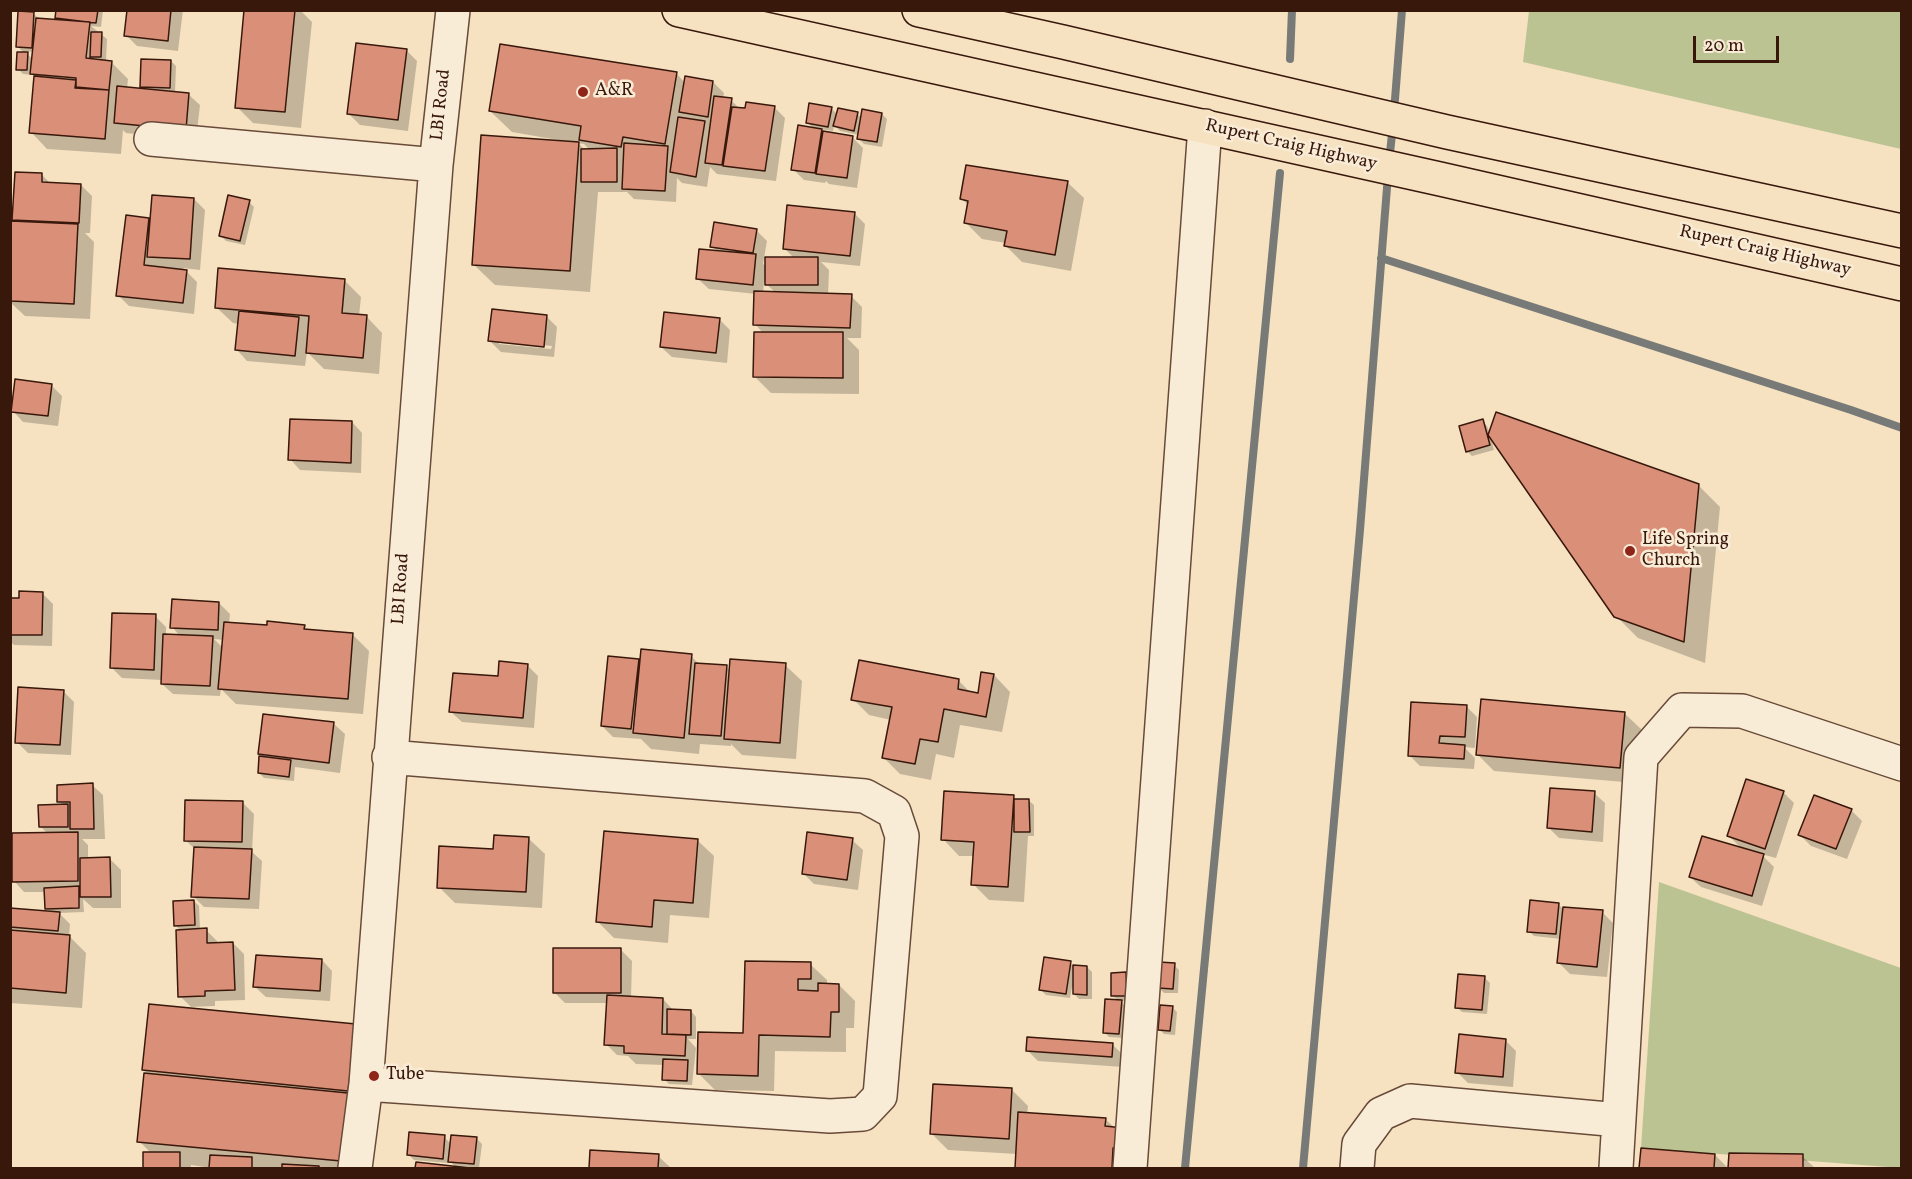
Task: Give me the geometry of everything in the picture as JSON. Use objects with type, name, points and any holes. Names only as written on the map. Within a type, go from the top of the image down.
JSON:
[{"type":"main road","name":"Rupert Craig Highway","points":[[679,10],[1205,126],[1902,284]]},
{"type":"main road","points":[[919,10],[1447,132],[1902,231]]},
{"type":"street","name":"LBI Road","points":[[355,1168],[366,1084],[389,757],[436,165],[453,10]]},
{"type":"street","points":[[1130,1168],[1205,126]]},
{"type":"street","points":[[151,139],[436,165]]},
{"type":"street","points":[[1616,1168],[1641,757],[1682,710],[1742,711],[1902,764]]},
{"type":"street","points":[[366,1084],[830,1116],[862,1114],[880,1096],[902,836],[894,812],[865,796],[389,757]]},
{"type":"street","points":[[1357,1168],[1359,1144],[1381,1114],[1410,1101],[1619,1120]]},
{"type":"green space","points":[[1529,11],[1901,11],[1901,149],[1523,62]]},
{"type":"green space","points":[[1659,882],[1901,968],[1901,1168],[1641,1148]]},
{"type":"building","points":[[56,10],[98,10],[96,23],[55,18]]},
{"type":"building","points":[[127,10],[171,10],[168,41],[124,36]]},
{"type":"building","points":[[244,10],[295,10],[285,112],[235,108]]},
{"type":"building","points":[[18,11],[34,12],[32,48],[16,47]]},
{"type":"building","points":[[36,18],[90,22],[86,58],[112,61],[109,90],[76,87],[76,78],[30,74]]},
{"type":"building","points":[[91,32],[102,32],[101,57],[90,57]]},
{"type":"building","points":[[356,43],[407,49],[398,120],[347,114]]},
{"type":"building","name":"A&R","points":[[500,44],[677,72],[665,144],[623,137],[621,147],[579,140],[581,126],[489,111]]},
{"type":"building","points":[[17,52],[28,52],[27,70],[16,70]]},
{"type":"building","points":[[141,59],[171,60],[170,88],[140,87]]},
{"type":"building","points":[[34,76],[76,80],[75,88],[109,90],[105,139],[29,133]]},
{"type":"building","points":[[685,76],[713,81],[708,117],[679,112]]},
{"type":"building","points":[[117,86],[189,93],[186,130],[114,123]]},
{"type":"building","points":[[714,96],[732,98],[722,165],[705,163]]},
{"type":"building","points":[[746,102],[775,106],[765,171],[723,166],[732,107],[745,108]]},
{"type":"building","points":[[809,103],[832,107],[828,127],[806,123]]},
{"type":"building","points":[[838,108],[858,112],[854,131],[833,126]]},
{"type":"building","points":[[862,109],[882,113],[877,142],[857,139]]},
{"type":"building","points":[[678,117],[705,121],[696,177],[670,172]]},
{"type":"building","points":[[798,125],[822,129],[815,173],[791,170]]},
{"type":"building","points":[[823,131],[853,136],[847,178],[816,174]]},
{"type":"building","points":[[481,135],[579,142],[570,271],[472,265]]},
{"type":"building","points":[[624,143],[668,146],[665,191],[622,189]]},
{"type":"building","points":[[617,148],[617,182],[581,182],[581,149]]},
{"type":"building","points":[[966,165],[1068,181],[1055,255],[1004,246],[1007,231],[964,223],[968,201],[960,199]]},
{"type":"building","points":[[15,172],[42,173],[42,182],[81,184],[79,223],[12,220]]},
{"type":"building","points":[[152,195],[194,198],[190,259],[147,257]]},
{"type":"building","points":[[228,195],[250,200],[240,241],[219,236]]},
{"type":"building","points":[[787,205],[855,212],[850,256],[783,249]]},
{"type":"building","points":[[126,215],[149,218],[144,265],[187,270],[183,303],[116,296]]},
{"type":"building","points":[[11,221],[78,224],[74,304],[10,301]]},
{"type":"building","points":[[714,222],[757,229],[753,253],[710,247]]},
{"type":"building","points":[[699,249],[756,254],[753,285],[696,279]]},
{"type":"building","points":[[765,257],[818,257],[818,285],[765,285]]},
{"type":"building","points":[[218,268],[345,279],[342,313],[367,315],[363,358],[306,353],[309,316],[215,308]]},
{"type":"building","points":[[754,291],[852,294],[850,328],[753,325]]},
{"type":"building","points":[[492,309],[547,315],[544,347],[488,341]]},
{"type":"building","points":[[239,311],[299,317],[295,356],[235,350]]},
{"type":"building","points":[[664,312],[720,318],[716,353],[660,347]]},
{"type":"building","points":[[754,332],[843,332],[843,378],[753,377]]},
{"type":"building","points":[[15,379],[52,384],[48,416],[11,412]]},
{"type":"building","name":"Life Spring Church","points":[[1496,412],[1699,484],[1684,642],[1614,617],[1488,435]]},
{"type":"building","points":[[290,419],[352,421],[351,463],[288,460]]},
{"type":"building","points":[[1483,419],[1490,445],[1466,452],[1459,426]]},
{"type":"building","points":[[19,591],[43,592],[42,635],[10,635],[10,598],[19,598]]},
{"type":"building","points":[[172,599],[219,602],[218,630],[170,628]]},
{"type":"building","points":[[112,613],[156,614],[154,670],[110,668]]},
{"type":"building","points":[[267,621],[305,625],[304,629],[353,633],[348,699],[218,689],[224,622],[267,625]]},
{"type":"building","points":[[163,634],[213,636],[210,686],[161,684]]},
{"type":"building","points":[[641,649],[692,654],[684,738],[633,733]]},
{"type":"building","points":[[608,656],[639,659],[631,729],[601,726]]},
{"type":"building","points":[[730,659],[786,663],[780,743],[724,739]]},
{"type":"building","points":[[859,660],[959,679],[958,689],[978,693],[981,672],[994,674],[986,717],[944,709],[938,742],[920,739],[915,764],[882,758],[892,707],[851,700]]},
{"type":"building","points":[[499,661],[528,664],[523,718],[449,712],[453,673],[498,676]]},
{"type":"building","points":[[695,663],[727,665],[721,736],[689,734]]},
{"type":"building","points":[[18,687],[64,690],[60,745],[15,743]]},
{"type":"building","points":[[1481,699],[1625,712],[1620,768],[1476,755]]},
{"type":"building","points":[[1411,702],[1467,705],[1465,737],[1440,736],[1439,743],[1465,745],[1464,759],[1408,756]]},
{"type":"building","points":[[263,714],[334,722],[329,763],[258,754]]},
{"type":"building","points":[[259,756],[291,760],[289,777],[258,773]]},
{"type":"building","points":[[1746,779],[1784,791],[1765,849],[1727,836]]},
{"type":"building","points":[[93,783],[94,829],[70,829],[70,802],[57,802],[57,785]]},
{"type":"building","points":[[1550,788],[1595,791],[1592,832],[1547,828]]},
{"type":"building","points":[[944,791],[1014,795],[1008,887],[971,885],[974,842],[941,840]]},
{"type":"building","points":[[1814,795],[1852,809],[1836,849],[1798,835]]},
{"type":"building","points":[[1014,799],[1029,799],[1030,832],[1014,832]]},
{"type":"building","points":[[185,800],[243,801],[242,842],[184,841]]},
{"type":"building","points":[[68,804],[68,827],[39,827],[38,805]]},
{"type":"building","points":[[604,831],[698,839],[693,903],[654,900],[652,927],[596,922]]},
{"type":"building","points":[[78,832],[78,881],[12,882],[12,833]]},
{"type":"building","points":[[807,832],[853,838],[847,880],[802,874]]},
{"type":"building","points":[[494,835],[529,837],[526,892],[437,888],[439,846],[493,849]]},
{"type":"building","points":[[1702,836],[1764,854],[1752,896],[1689,877]]},
{"type":"building","points":[[194,847],[252,849],[249,899],[191,897]]},
{"type":"building","points":[[110,857],[111,897],[80,897],[80,858]]},
{"type":"building","points":[[79,886],[79,908],[45,909],[44,888]]},
{"type":"building","points":[[194,900],[195,925],[174,926],[173,901]]},
{"type":"building","points":[[1530,900],[1559,903],[1556,934],[1527,932]]},
{"type":"building","points":[[1563,907],[1603,910],[1597,967],[1557,963]]},
{"type":"building","points":[[10,908],[60,912],[58,931],[10,927]]},
{"type":"building","points":[[207,928],[207,943],[233,942],[235,990],[205,991],[205,996],[178,997],[176,930]]},
{"type":"building","points":[[10,930],[70,935],[66,993],[10,988]]},
{"type":"building","points":[[553,948],[621,948],[621,993],[553,993]]},
{"type":"building","points":[[256,955],[322,959],[320,991],[253,987]]},
{"type":"building","points":[[1044,957],[1071,961],[1066,994],[1039,990]]},
{"type":"building","points":[[745,961],[811,962],[811,979],[798,979],[798,990],[818,991],[818,983],[839,984],[839,1012],[831,1012],[830,1037],[759,1035],[758,1076],[697,1074],[698,1032],[743,1033]]},
{"type":"building","points":[[1159,962],[1175,963],[1173,989],[1158,988]]},
{"type":"building","points":[[1073,965],[1087,966],[1087,995],[1073,994]]},
{"type":"building","points":[[1126,972],[1127,996],[1111,996],[1111,973]]},
{"type":"building","points":[[1458,974],[1485,976],[1482,1010],[1455,1008]]},
{"type":"building","points":[[607,995],[663,998],[662,1034],[686,1035],[685,1056],[624,1053],[624,1046],[604,1045]]},
{"type":"building","points":[[1105,999],[1122,1000],[1119,1034],[1103,1033]]},
{"type":"building","points":[[149,1004],[356,1024],[348,1091],[142,1070]]},
{"type":"building","points":[[1160,1005],[1173,1006],[1170,1031],[1158,1030]]},
{"type":"building","points":[[667,1009],[691,1010],[691,1035],[667,1034]]},
{"type":"building","points":[[1459,1034],[1506,1039],[1503,1077],[1455,1073]]},
{"type":"building","points":[[1027,1037],[1113,1043],[1112,1057],[1026,1051]]},
{"type":"building","points":[[663,1059],[688,1060],[687,1081],[662,1080]]},
{"type":"building","points":[[144,1073],[348,1093],[341,1161],[137,1142]]},
{"type":"building","points":[[933,1084],[1012,1088],[1009,1139],[930,1134]]},
{"type":"building","points":[[1018,1112],[1106,1118],[1105,1126],[1123,1128],[1122,1148],[1113,1148],[1112,1168],[1015,1168]]},
{"type":"building","points":[[409,1132],[445,1135],[443,1159],[407,1155]]},
{"type":"building","points":[[451,1135],[477,1137],[474,1164],[448,1162]]},
{"type":"building","points":[[1641,1148],[1715,1154],[1714,1168],[1639,1168]]},
{"type":"building","points":[[590,1150],[659,1154],[658,1168],[589,1168]]},
{"type":"building","points":[[143,1152],[180,1152],[180,1168],[143,1168]]},
{"type":"building","points":[[1729,1153],[1803,1154],[1803,1168],[1728,1168]]},
{"type":"building","points":[[210,1155],[252,1157],[252,1168],[209,1168]]},
{"type":"building","points":[[416,1162],[470,1168],[415,1168]]},
{"type":"building","points":[[282,1164],[319,1166],[319,1168],[282,1168]]},
{"type":"waterway","points":[[1290,59],[1292,10]]},
{"type":"waterway","points":[[1394,112],[1402,10]]},
{"type":"waterway","points":[[1389,162],[1393,125]]},
{"type":"waterway","points":[[1185,1168],[1280,173]]},
{"type":"waterway","points":[[1303,1168],[1360,530],[1388,175]]},
{"type":"waterway","points":[[1381,258],[1902,428]]},
{"type":"place","name":"A&R","points":[[583,92]]},
{"type":"place","name":"Life Spring Church","points":[[1630,551]]},
{"type":"place","name":"Tube","points":[[374,1076]]}]
